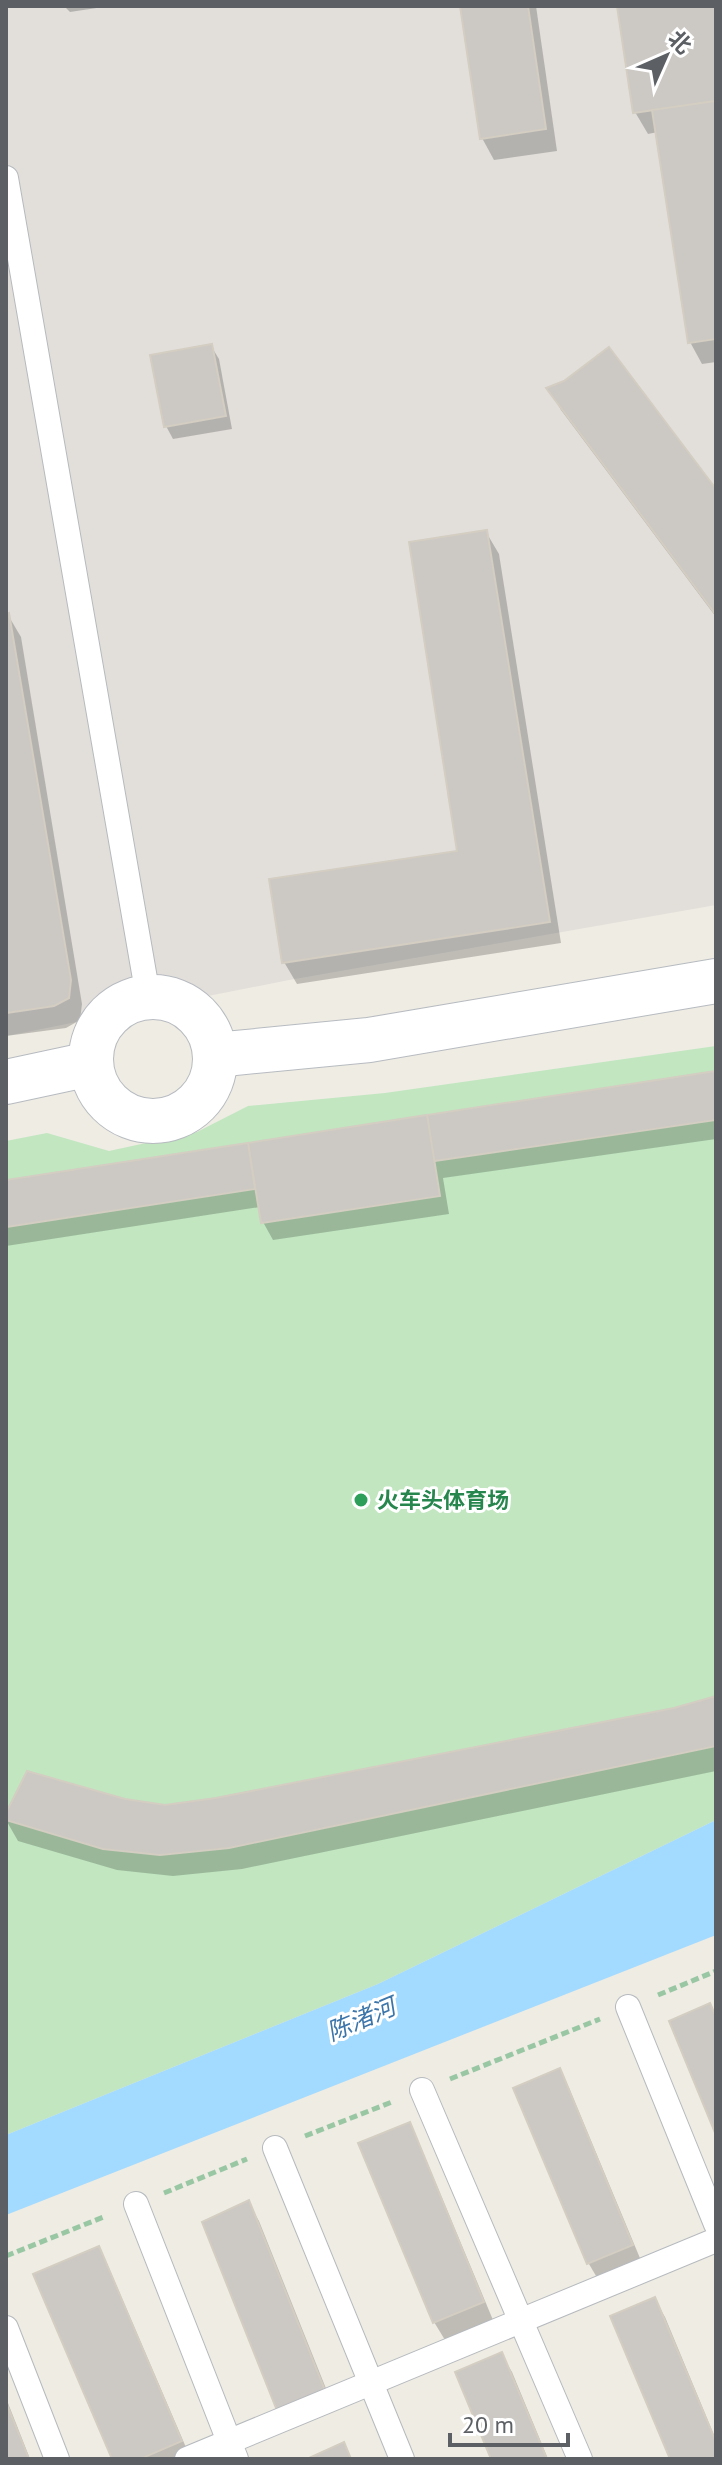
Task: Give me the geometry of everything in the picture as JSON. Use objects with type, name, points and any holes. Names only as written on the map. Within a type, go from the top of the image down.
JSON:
[{"type":"street","points":[[215,1055],[369,1040],[716,981]]},
{"type":"street","points":[[148,996],[167,998],[186,1005],[200,1018],[211,1035],[215,1055],[213,1077],[204,1096],[188,1111],[169,1121],[147,1122],[125,1116],[108,1103],[95,1085],[90,1064],[91,1044],[99,1026],[112,1011],[129,1001],[148,996]]},
{"type":"street","points":[[6,1082],[90,1064]]},
{"type":"lane","points":[[6,178],[16,309],[148,996]]},
{"type":"lane","points":[[628,2007],[716,2224]]},
{"type":"lane","points":[[422,2090],[580,2459]]},
{"type":"lane","points":[[275,2148],[402,2459]]},
{"type":"lane","points":[[136,2204],[233,2450]]},
{"type":"lane","points":[[187,2459],[233,2450],[371,2383],[716,2240]]},
{"type":"lane","points":[[6,2328],[57,2459]]},
{"type":"path","points":[[6,2256],[716,1971]]},
{"type":"shaded area","points":[[6,6],[716,6],[716,905],[289,980],[6,1036]]},
{"type":"green space","name":"火车头体育场","points":[[716,1046],[716,1820],[378,1984],[6,2135],[6,1141],[47,1133],[109,1151],[197,1132],[248,1106],[385,1093]]},
{"type":"water","name":"陈渚河","points":[[716,1820],[716,1935],[6,2215],[6,2135],[378,1984]]},
{"type":"building","points":[[460,6],[528,6],[546,129],[480,139]]},
{"type":"building","points":[[617,6],[716,6],[716,101],[633,113]]},
{"type":"building","points":[[716,101],[716,339],[688,343],[652,110]]},
{"type":"building","points":[[212,344],[226,416],[164,427],[150,355]]},
{"type":"building","points":[[609,347],[716,489],[716,615],[546,388],[564,381]]},
{"type":"building","points":[[487,530],[550,922],[282,963],[269,879],[457,851],[409,542]]},
{"type":"building","points":[[9,613],[71,980],[69,998],[54,1006],[6,1013],[6,614]]},
{"type":"building","points":[[716,1071],[716,1120],[434,1161],[427,1115]]},
{"type":"building","points":[[427,1115],[440,1196],[261,1223],[248,1143]]},
{"type":"building","points":[[248,1143],[255,1189],[6,1227],[6,1180]]},
{"type":"building","points":[[716,1696],[716,1746],[229,1848],[160,1855],[103,1849],[6,1820],[6,1813],[27,1771],[125,1799],[165,1805],[216,1798],[674,1708]]},
{"type":"building","points":[[710,2003],[716,2017],[716,2135],[669,2021]]},
{"type":"building","points":[[560,2068],[633,2245],[587,2264],[513,2088]]},
{"type":"building","points":[[410,2122],[484,2302],[433,2323],[358,2143]]},
{"type":"building","points":[[249,2200],[326,2393],[278,2413],[202,2222]]},
{"type":"building","points":[[99,2246],[182,2441],[140,2459],[112,2459],[33,2274]]},
{"type":"building","points":[[655,2297],[716,2442],[716,2459],[670,2459],[610,2316]]},
{"type":"building","points":[[502,2352],[547,2459],[491,2459],[455,2372]]},
{"type":"building","points":[[6,2402],[29,2459],[6,2459]]},
{"type":"building","points":[[344,2442],[351,2459],[307,2459]]},
{"type":"place","name":"火车头体育场","points":[[361,1500]]}]
